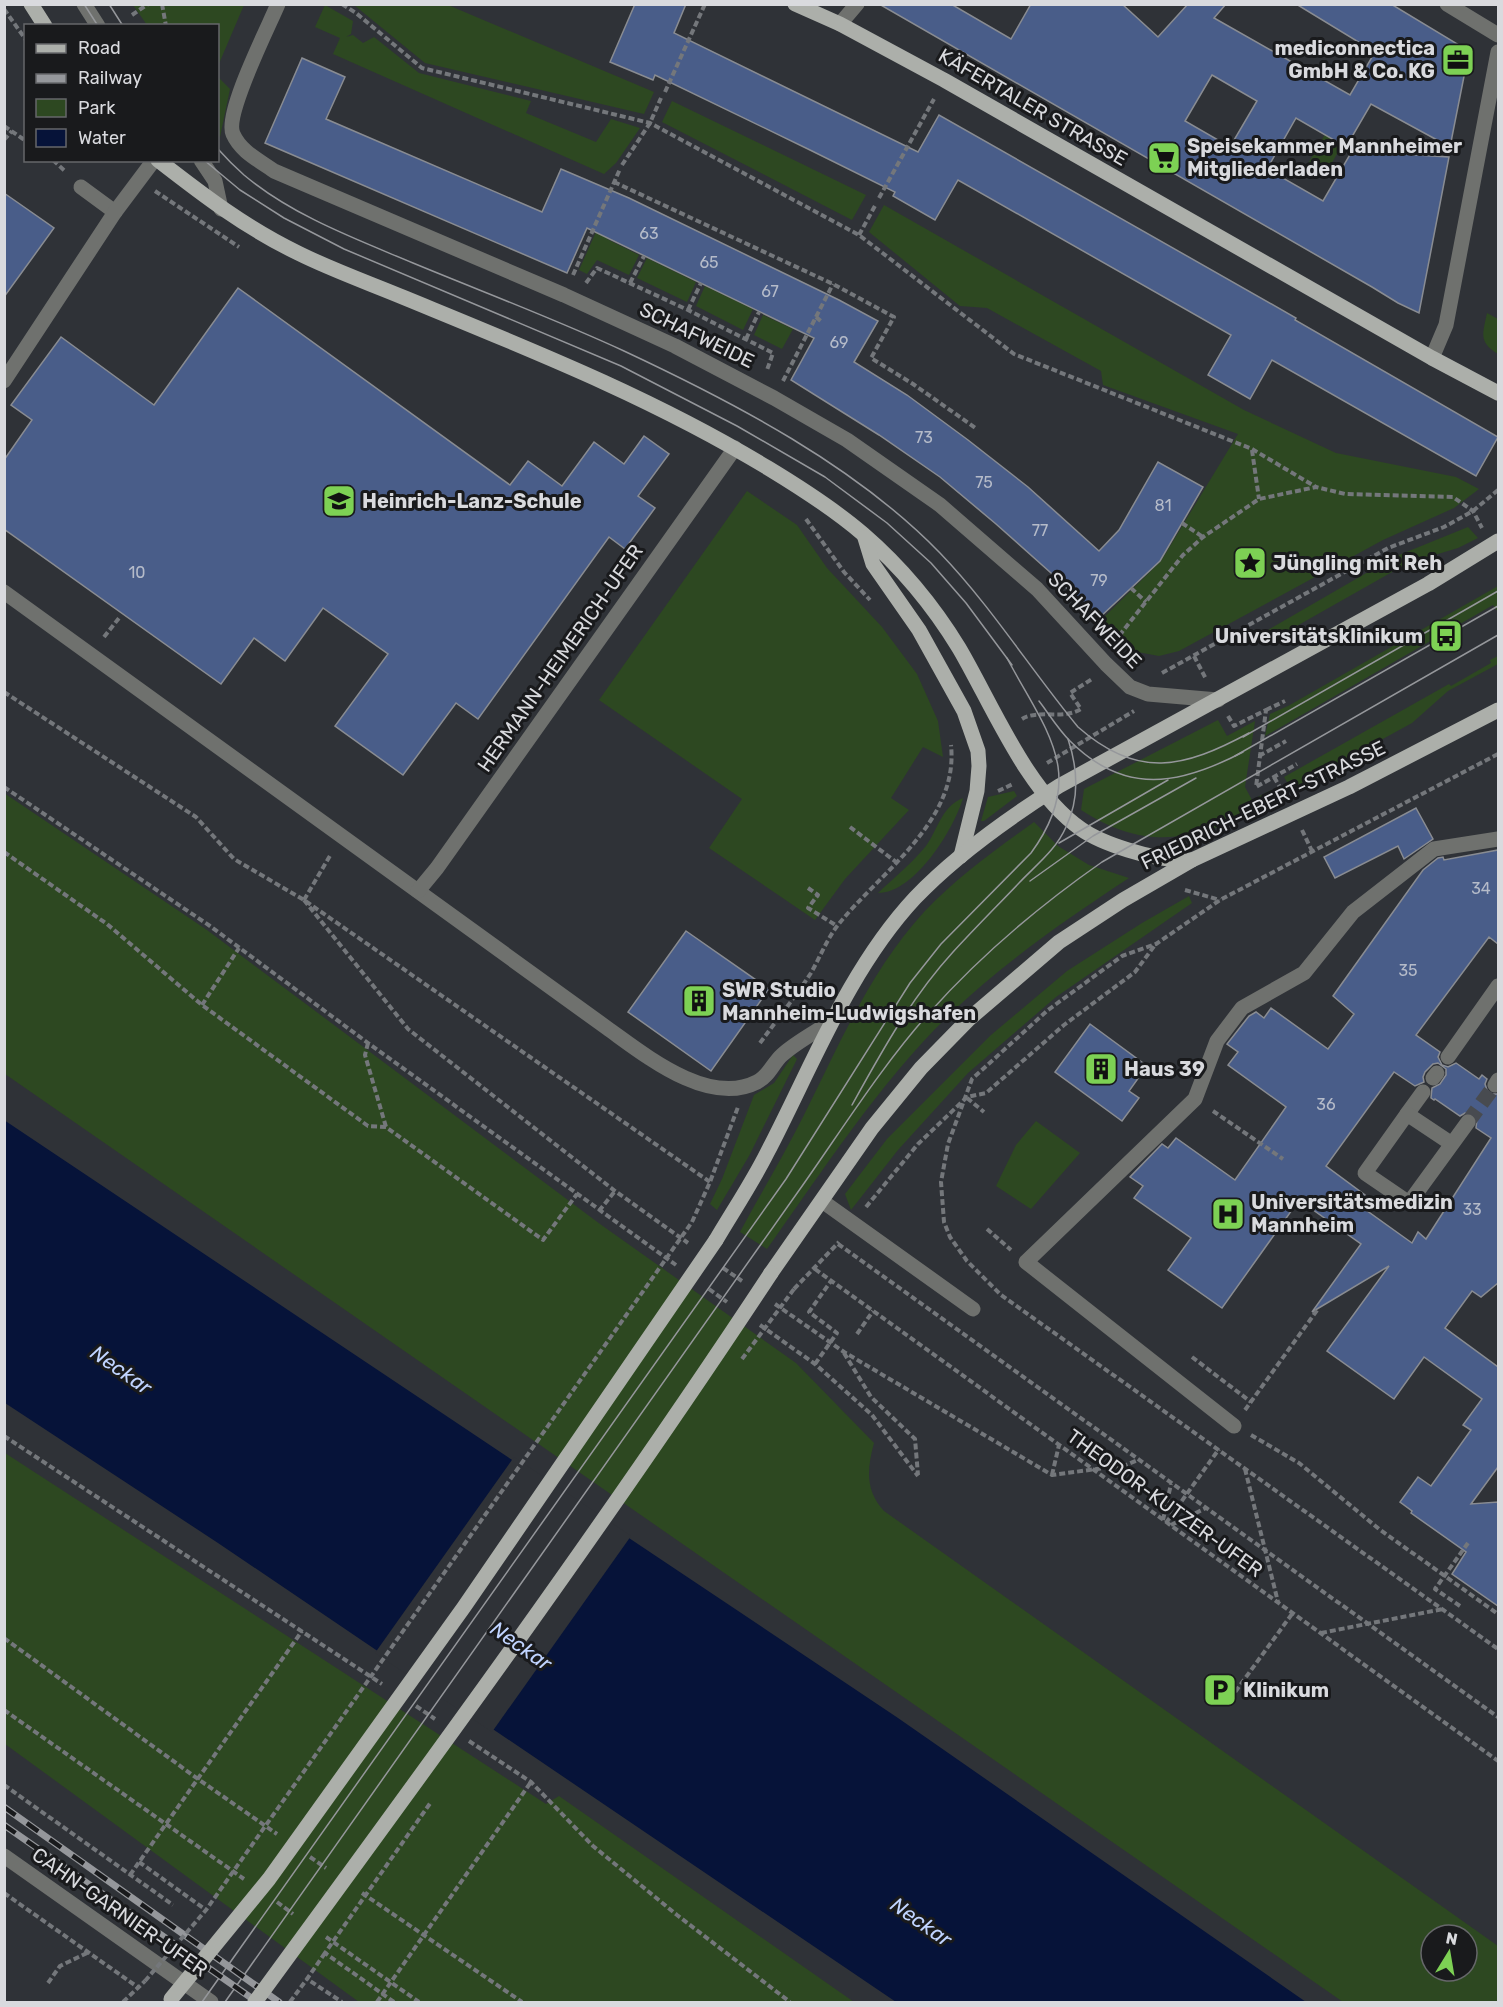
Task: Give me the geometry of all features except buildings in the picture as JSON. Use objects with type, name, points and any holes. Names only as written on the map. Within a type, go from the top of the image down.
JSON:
[{"type":"main road","points":[[31,4],[44,24]]},
{"type":"main road","name":"KÄFERTALER STRASSE","points":[[795,4],[840,24],[944,80],[1432,358],[1498,393]]},
{"type":"main road","points":[[159,162],[221,209],[298,254],[574,368],[659,408],[735,448],[811,495],[865,535],[921,594],[958,646],[1030,773],[1069,820],[1093,836],[1153,857],[1173,861],[1192,860]]},
{"type":"main road","points":[[865,535],[873,564],[919,630],[964,711],[978,751],[977,791],[961,856]]},
{"type":"main road","points":[[170,2001],[269,1879],[464,1608],[716,1240],[766,1156],[832,1021],[874,951],[915,898],[961,856],[1046,794],[1428,584],[1495,543]]},
{"type":"main road","name":"FRIEDRICH-EBERT-STRASSE","points":[[255,2002],[503,1662],[685,1404],[771,1273],[897,1097],[921,1068],[969,1019],[1059,942],[1123,900],[1192,860],[1349,787],[1498,710]]},
{"type":"street","points":[[84,4],[97,24]]},
{"type":"street","name":"SCHAFWEIDE","points":[[278,4],[234,106],[232,132],[244,151],[274,171],[564,295],[675,346],[767,394],[847,440],[940,505],[1037,589],[1130,687],[1148,694],[1218,700]]},
{"type":"street","points":[[840,24],[857,4]]},
{"type":"street","points":[[1447,4],[1498,35]]},
{"type":"street","points":[[1432,358],[1446,325],[1498,52]]},
{"type":"street","points":[[4,381],[115,212],[154,162]]},
{"type":"street","points":[[202,162],[215,181],[221,209]]},
{"type":"street","points":[[81,188],[115,212]]},
{"type":"street","name":"HERMANN-HEIMERICH-UFER","points":[[418,891],[437,868],[735,448]]},
{"type":"street","points":[[4,592],[658,1065],[685,1079],[719,1088],[740,1087],[758,1082],[770,1072],[782,1055],[832,1021]]},
{"type":"street","points":[[1234,1426],[1026,1262],[1195,1099],[1217,1041],[1242,1008],[1304,973],[1353,912],[1434,849],[1498,839]]},
{"type":"street","points":[[1448,1057],[1498,986]]},
{"type":"street","points":[[1423,1092],[1365,1173],[1409,1203],[1468,1122]]},
{"type":"street","points":[[1407,1114],[1452,1144]]},
{"type":"street","points":[[822,1201],[973,1309]]},
{"type":"street","name":"CAHN-GARNIER-UFER","points":[[4,1856],[211,2002]]},
{"type":"path","points":[[132,15],[148,4]]},
{"type":"path","points":[[162,4],[166,24]]},
{"type":"path","points":[[342,4],[422,68],[650,123],[859,235],[1014,354],[1252,449],[1316,487],[1345,494],[1453,497],[1473,511],[1495,543]]},
{"type":"path","points":[[664,92],[705,4]]},
{"type":"path","points":[[4,9],[24,37]]},
{"type":"path","points":[[879,198],[944,80]]},
{"type":"path","points":[[662,99],[650,123],[621,167],[571,278],[587,283],[597,268],[773,352],[767,394]]},
{"type":"path","points":[[4,126],[24,140]]},
{"type":"path","points":[[4,141],[12,131]]},
{"type":"path","points":[[615,182],[833,284],[894,317],[871,358],[914,384],[977,429]]},
{"type":"path","points":[[859,235],[876,204]]},
{"type":"path","points":[[630,283],[644,256]]},
{"type":"path","points":[[688,310],[701,283]]},
{"type":"path","points":[[767,394],[816,318],[833,284]]},
{"type":"path","points":[[746,339],[759,312]]},
{"type":"path","points":[[816,318],[822,322]]},
{"type":"path","points":[[1252,449],[1259,499]]},
{"type":"path","points":[[1025,726],[1022,718],[1029,715],[1074,714],[1081,709],[1070,693],[1095,677],[1106,664],[1122,632],[1183,555],[1203,537],[1259,499],[1316,487]]},
{"type":"path","points":[[977,791],[999,790],[1030,773],[1141,707],[1159,675],[1388,548],[1444,527],[1473,511],[1498,490]]},
{"type":"path","points":[[804,516],[844,572],[873,604]]},
{"type":"path","points":[[1182,523],[1203,537]]},
{"type":"path","points":[[1131,588],[1146,602]]},
{"type":"path","points":[[1194,656],[1233,726],[1285,701]]},
{"type":"path","points":[[4,692],[196,817],[234,859],[304,900],[710,1182]]},
{"type":"path","points":[[1266,710],[1256,787],[1297,764]]},
{"type":"path","points":[[757,1047],[810,973],[837,926],[919,838],[935,814],[946,791],[952,766],[950,737]]},
{"type":"path","points":[[1259,756],[1286,741]]},
{"type":"path","points":[[1498,754],[1220,900],[1156,944],[1122,956],[1048,1010],[972,1079],[948,1144],[941,1182],[944,1222],[950,1237],[967,1262],[1001,1295],[1498,1649]]},
{"type":"path","points":[[4,787],[239,948],[368,1044],[684,1271]]},
{"type":"path","points":[[850,827],[896,862]]},
{"type":"path","points":[[304,900],[341,836]]},
{"type":"path","points":[[4,852],[107,924],[202,1005],[368,1126],[386,1127],[543,1240],[577,1194]]},
{"type":"path","points":[[808,888],[818,895],[808,908],[837,926]]},
{"type":"path","points":[[794,1289],[838,1244],[852,1223],[918,1144],[967,1097],[986,1093],[1064,1025],[1135,972],[1156,944]]},
{"type":"path","points":[[202,1005],[239,948]]},
{"type":"path","points":[[368,1044],[365,1055],[386,1127]]},
{"type":"path","points":[[123,2002],[139,1988],[206,1910],[692,1222],[741,1100],[740,1087]]},
{"type":"path","points":[[967,1097],[984,1112]]},
{"type":"path","points":[[1195,1099],[1283,1160]]},
{"type":"path","points":[[599,1211],[615,1191]]},
{"type":"path","points":[[987,1229],[1026,1262]]},
{"type":"path","points":[[838,1244],[1498,1718]]},
{"type":"path","name":"THEODOR-KUTZER-UFER","points":[[815,1269],[1498,1761]]},
{"type":"path","points":[[815,1364],[837,1333],[809,1312],[831,1281]]},
{"type":"path","points":[[702,1284],[731,1304]]},
{"type":"path","points":[[1167,1523],[1318,1309]]},
{"type":"path","points":[[857,1334],[873,1311]]},
{"type":"path","points":[[759,1324],[815,1364],[872,1415],[918,1476],[915,1439],[871,1397],[844,1352]]},
{"type":"path","points":[[1192,1357],[1251,1402]]},
{"type":"path","points":[[1234,1426],[1299,1463],[1379,1529],[1498,1614]]},
{"type":"path","points":[[4,1436],[392,1690]]},
{"type":"path","points":[[1052,1475],[1059,1445]]},
{"type":"path","points":[[1245,1469],[1278,1603]]},
{"type":"path","points":[[1167,1523],[1171,1484]]},
{"type":"path","points":[[1167,1523],[1206,1508]]},
{"type":"path","points":[[1460,1606],[1435,1589],[1468,1543]]},
{"type":"path","points":[[1320,1633],[1443,1609]]},
{"type":"path","points":[[1230,1699],[1292,1614]]},
{"type":"path","points":[[130,1875],[302,1631]]},
{"type":"path","points":[[4,1638],[286,1840]]},
{"type":"path","points":[[411,1703],[441,1723]]},
{"type":"path","points":[[4,1710],[245,1879]]},
{"type":"path","points":[[461,1736],[531,1782],[593,1846],[677,1915],[790,2002]]},
{"type":"path","points":[[377,2002],[531,1782]]},
{"type":"path","points":[[4,1785],[172,1905]]},
{"type":"path","points":[[306,1854],[336,1874]]},
{"type":"path","points":[[139,1862],[206,1910]]},
{"type":"path","points":[[356,1888],[522,2002]]},
{"type":"path","points":[[4,1893],[139,1988]]},
{"type":"path","points":[[274,1900],[293,1914]]},
{"type":"path","points":[[323,1935],[419,2002]]},
{"type":"path","points":[[48,1983],[60,1966],[89,1952]]},
{"type":"path","points":[[290,2002],[325,1953],[394,2002]]},
{"type":"path","points":[[307,1978],[342,2002]]},
{"type":"green space","points":[[133,5],[244,5],[219,64],[219,24],[146,24]]},
{"type":"green space","points":[[325,5],[353,21],[351,34],[346,37],[353,35],[363,43],[374,37],[419,73],[531,101],[526,113],[596,142],[611,119],[640,128],[616,163],[604,174],[333,54],[340,38],[315,27]]},
{"type":"green space","points":[[354,5],[448,5],[654,92],[644,114],[425,63]]},
{"type":"green space","points":[[219,78],[230,89],[220,137],[219,136]]},
{"type":"green space","points":[[672,101],[866,195],[852,220],[662,122]]},
{"type":"green space","points":[[1335,117],[1352,127],[1324,177],[1306,167]]},
{"type":"green space","points":[[608,205],[620,211],[607,239],[639,255],[629,275],[597,260],[587,274],[579,270]]},
{"type":"green space","points":[[884,205],[1244,410],[1336,453],[1456,477],[1479,489],[1454,508],[1383,540],[1179,651],[1159,656],[1132,651],[1100,621],[1161,561],[1238,434],[1103,385],[1101,371],[987,308],[960,306],[869,232]]},
{"type":"green space","points":[[647,258],[696,282],[687,302],[637,278]]},
{"type":"green space","points":[[705,286],[753,309],[743,330],[696,306]]},
{"type":"green space","points":[[1487,313],[1498,319],[1498,354],[1487,345],[1483,336]]},
{"type":"green space","points":[[763,315],[793,329],[782,349],[754,335]]},
{"type":"green space","points":[[747,491],[797,525],[827,568],[882,627],[917,674],[938,721],[943,757],[923,747],[891,798],[909,810],[845,879],[815,920],[709,848],[742,799],[599,700]]},
{"type":"green space","points":[[1468,527],[1478,538],[1458,548],[1408,563],[1272,640],[1268,630],[1394,557]]},
{"type":"green space","points":[[1498,586],[1498,612],[1493,605],[1265,736],[1270,714],[1288,706]]},
{"type":"green space","points":[[1498,656],[1498,664],[1448,691],[1412,723],[1328,769],[1294,794],[1284,777],[1449,684],[1451,686],[1491,663],[1490,660]]},
{"type":"green space","points":[[1218,720],[1227,736],[1255,721],[1245,787],[1252,800],[1271,790],[1277,804],[1202,832],[1156,837],[1133,834],[1108,825],[1081,810],[1084,789]]},
{"type":"green space","points":[[1014,791],[1017,796],[981,821],[988,797]]},
{"type":"green space","points":[[4,793],[207,930],[600,1224],[796,1363],[874,1443],[869,1479],[873,1495],[884,1511],[1466,1923],[1419,1923],[1419,1983],[1479,1983],[1479,1933],[1498,1946],[1498,2002],[1343,2002],[5,1074]]},
{"type":"green space","points":[[963,798],[942,842],[919,871],[906,883],[892,890],[878,893],[921,852],[945,812]]},
{"type":"green space","points":[[1034,822],[1058,846],[1089,865],[1129,878],[1035,943],[990,978],[948,1016],[898,1070],[875,1099],[767,1249],[740,1232],[796,1130],[857,1009],[887,959],[937,899],[977,864]]},
{"type":"green space","points":[[1189,896],[1192,903],[1056,997],[968,1073],[898,1150],[851,1210],[845,1194],[887,1139],[991,1035],[1067,971]]},
{"type":"green space","points":[[793,1055],[797,1059],[749,1156],[717,1210],[710,1204],[754,1095],[774,1083]]},
{"type":"green space","points":[[1036,1121],[1080,1153],[1031,1209],[996,1186],[1016,1145]]},
{"type":"green space","points":[[5,1453],[546,1804],[559,1796],[854,2002],[359,2002],[5,1744]]},
{"type":"water","name":"Neckar","points":[[4,1120],[898,1718],[1306,2002],[896,2002],[218,1543],[5,1403]]},
{"type":"pier","points":[[514,1457],[631,1536],[492,1732],[375,1653]]},
{"type":"tunnel","points":[[1468,1122],[1495,1085]]},
{"type":"tram line","points":[[84,4],[97,24]]},
{"type":"tram line","points":[[109,4],[122,24]]},
{"type":"tram line","points":[[219,150],[263,190],[304,215],[369,245],[624,351],[750,414],[832,464],[907,521],[940,553],[994,616],[1078,727],[1100,744],[1121,755],[1141,761],[1162,763],[1203,754],[1249,733]]},
{"type":"tram line","points":[[206,162],[240,190],[284,218],[344,249],[621,366],[737,426],[825,477],[887,523],[931,563],[966,603],[1012,665]]},
{"type":"tram line","points":[[1243,737],[1498,591]]},
{"type":"tram line","points":[[1235,756],[1498,606]]},
{"type":"tram line","points":[[225,2002],[863,1098],[930,1012],[970,970],[1012,932],[1102,862],[1498,635]]},
{"type":"tram line","points":[[202,2002],[786,1179],[910,983],[941,944],[1031,853],[1048,825],[1057,799],[1059,776],[1055,753],[1047,731],[1007,658]]},
{"type":"tram line","points":[[1039,701],[1070,741],[1091,759],[1111,771],[1132,777],[1154,780],[1175,778],[1197,772],[1243,752]]},
{"type":"tram line","points":[[852,1105],[898,1026],[924,988],[969,935],[1045,857],[1062,835],[1074,805],[1076,783],[1074,761],[1068,739]]},
{"type":"tram line","points":[[1030,881],[1093,836],[1196,778]]},
{"type":"tram line","points":[[1059,843],[1168,780]]},
{"type":"railway","points":[[4,1807],[279,2002]]},
{"type":"railway","points":[[4,1825],[257,2002]]},
{"type":"place","name":"mediconnectica GmbH & Co. KG","points":[[1458,60]]},
{"type":"place","name":"Speisekammer Mannheimer Mitgliederladen","points":[[1164,158]]},
{"type":"place","name":"Heinrich-Lanz-Schule","points":[[339,501]]},
{"type":"place","name":"Jüngling mit Reh","points":[[1250,563]]},
{"type":"place","name":"Universitätsklinikum","points":[[1446,636]]},
{"type":"place","name":"SWR Studio Mannheim-Ludwigshafen","points":[[699,1001]]},
{"type":"place","name":"Haus 39","points":[[1101,1069]]},
{"type":"place","name":"Universitätsmedizin Mannheim","points":[[1228,1214]]},
{"type":"place","name":"Klinikum","points":[[1220,1690]]}]
